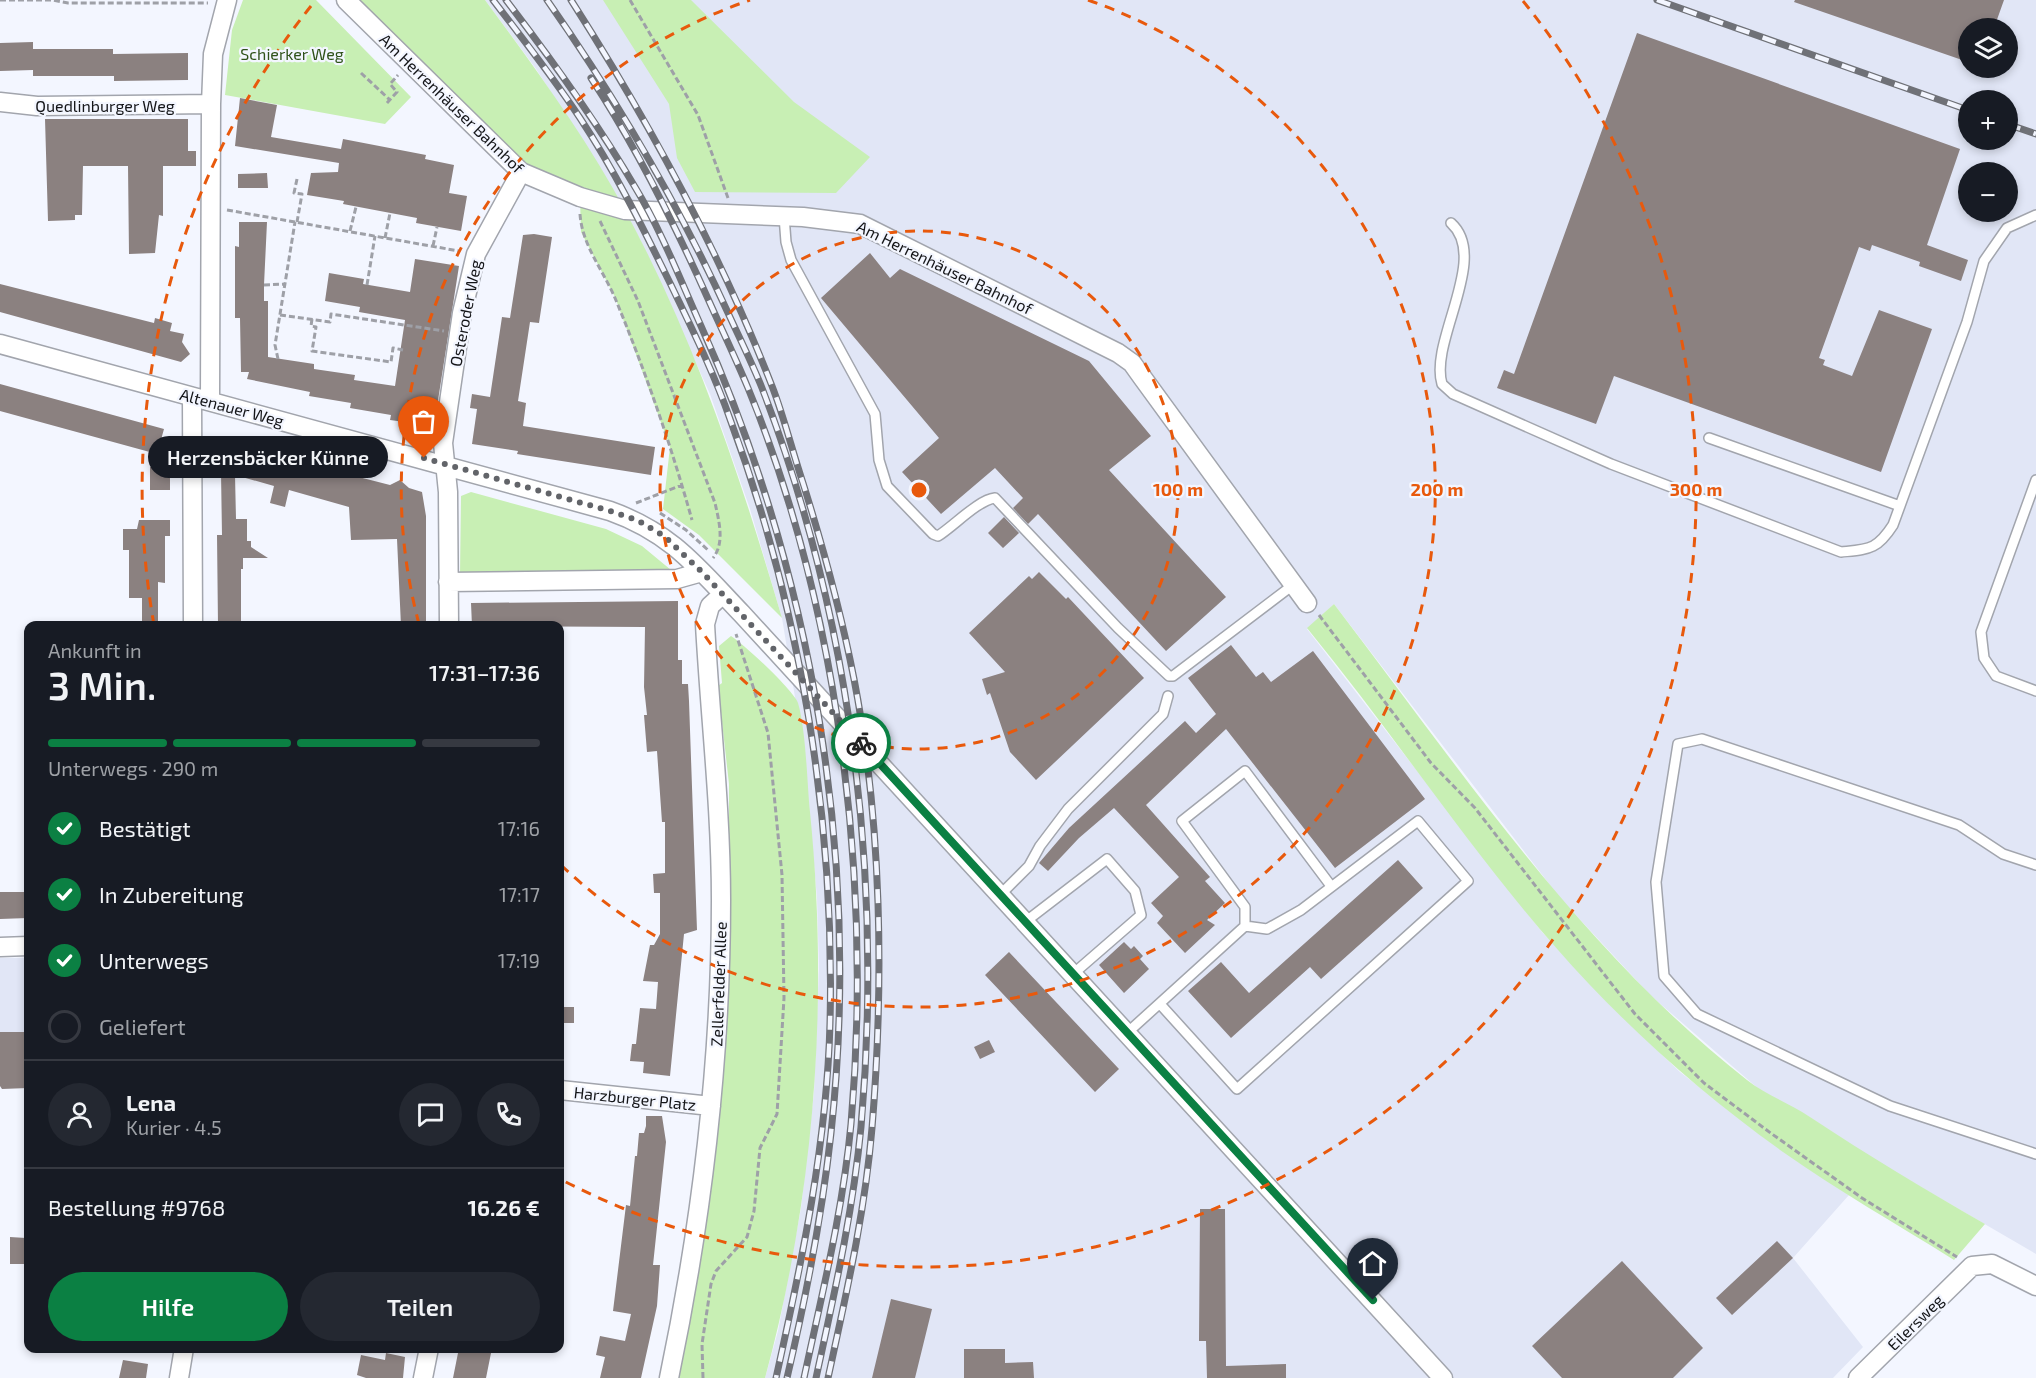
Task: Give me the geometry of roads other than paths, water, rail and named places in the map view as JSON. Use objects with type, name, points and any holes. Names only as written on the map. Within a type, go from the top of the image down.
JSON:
[{"type":"street","name":"Am Herrenhäuser Bahnhof","points":[[346,0],[521,172],[599,204],[659,213],[832,218],[860,224],[1118,353],[1132,363],[1143,377],[1307,603]]},
{"type":"street","points":[[210,401],[213,54],[226,2]]},
{"type":"street","name":"Quedlinburger Weg","points":[[0,102],[37,106],[211,104]]},
{"type":"street","name":"Osteroder Weg","points":[[448,621],[448,492],[443,443],[459,333],[476,254],[521,172]]},
{"type":"street","name":"Altenauer Weg","points":[[0,344],[445,464],[636,512],[702,572],[742,614],[1443,1378]]},
{"type":"street","points":[[192,397],[193,621]]},
{"type":"street","points":[[448,582],[677,579],[702,572]]},
{"type":"street","name":"Zellerfelder Allee","points":[[669,1378],[699,1213],[719,1006],[721,899],[717,775],[705,624],[710,606],[723,594]]},
{"type":"street","points":[[0,946],[24,946]]},
{"type":"street","name":"Harzburger Platz","points":[[564,1090],[711,1106]]},
{"type":"street","name":"Eilersweg","points":[[1858,1378],[1972,1266],[1992,1264],[2036,1286]]},
{"type":"street","points":[[179,1378],[183,1353]]},
{"type":"street","points":[[423,1378],[428,1353]]},
{"type":"lane","points":[[784,216],[786,242],[791,260],[875,414],[879,436],[879,460],[887,486],[933,534],[938,536],[983,502],[995,498],[1118,628],[1169,676],[1173,676],[1293,585]]},
{"type":"lane","points":[[1451,223],[1459,230],[1465,266],[1440,359],[1439,375],[1442,384],[1453,394],[1611,464],[1841,552],[1868,549],[1882,543],[1900,506],[1966,322],[1984,261],[2007,228],[2036,216]]},
{"type":"lane","points":[[1709,438],[1900,506]]},
{"type":"lane","points":[[2036,480],[1981,632],[1984,658],[1996,676],[2036,690]]},
{"type":"lane","points":[[1000,895],[1029,866],[1040,846],[1068,808],[1163,714],[1168,696]]},
{"type":"lane","points":[[2036,865],[2003,854],[1959,825],[1702,739],[1678,744],[1656,882],[1664,976],[1697,1014],[1890,1106],[2036,1154]]},
{"type":"lane","points":[[1127,1033],[1245,926],[1245,907],[1182,821],[1245,771],[1331,886]]},
{"type":"lane","points":[[1160,1004],[1237,1089],[1468,880],[1418,821],[1301,910],[1267,930],[1245,926]]},
{"type":"lane","points":[[1025,922],[1107,859],[1135,891],[1141,915],[1073,974]]},
{"type":"railway","points":[[493,0],[538,58],[593,138],[639,221],[695,335],[724,402],[755,491],[794,641],[819,793],[830,947],[830,1023],[824,1113],[812,1202],[776,1378]]},
{"type":"railway","points":[[506,0],[590,115],[662,237],[740,421],[773,519],[799,619],[819,720],[833,823],[839,926],[839,1030],[831,1133],[823,1195],[807,1287],[787,1378]]},
{"type":"railway","points":[[547,0],[622,114],[667,192],[709,273],[754,369],[793,476],[819,567],[839,659],[854,752],[863,846],[867,940],[867,1034],[858,1159],[842,1253],[816,1378]]},
{"type":"railway","points":[[571,0],[628,93],[681,188],[706,236],[751,335],[776,398],[810,507],[837,604],[854,679],[870,789],[875,846],[879,960],[876,1073],[865,1191],[828,1378]]},
{"type":"railway","points":[[1657,0],[1958,106]]},
{"type":"railway","points":[[591,78],[640,159],[669,216],[748,388],[780,474],[806,564],[827,656],[842,750],[852,845],[857,939],[856,1033],[851,1124],[843,1188],[804,1378]]},
{"type":"railway","points":[[2018,128],[2036,134]]},
{"type":"place","name":"Herzensbäcker Künne","points":[[424,458]]},
{"type":"park label","name":"Schierker Weg","points":[[292,53]]}]
